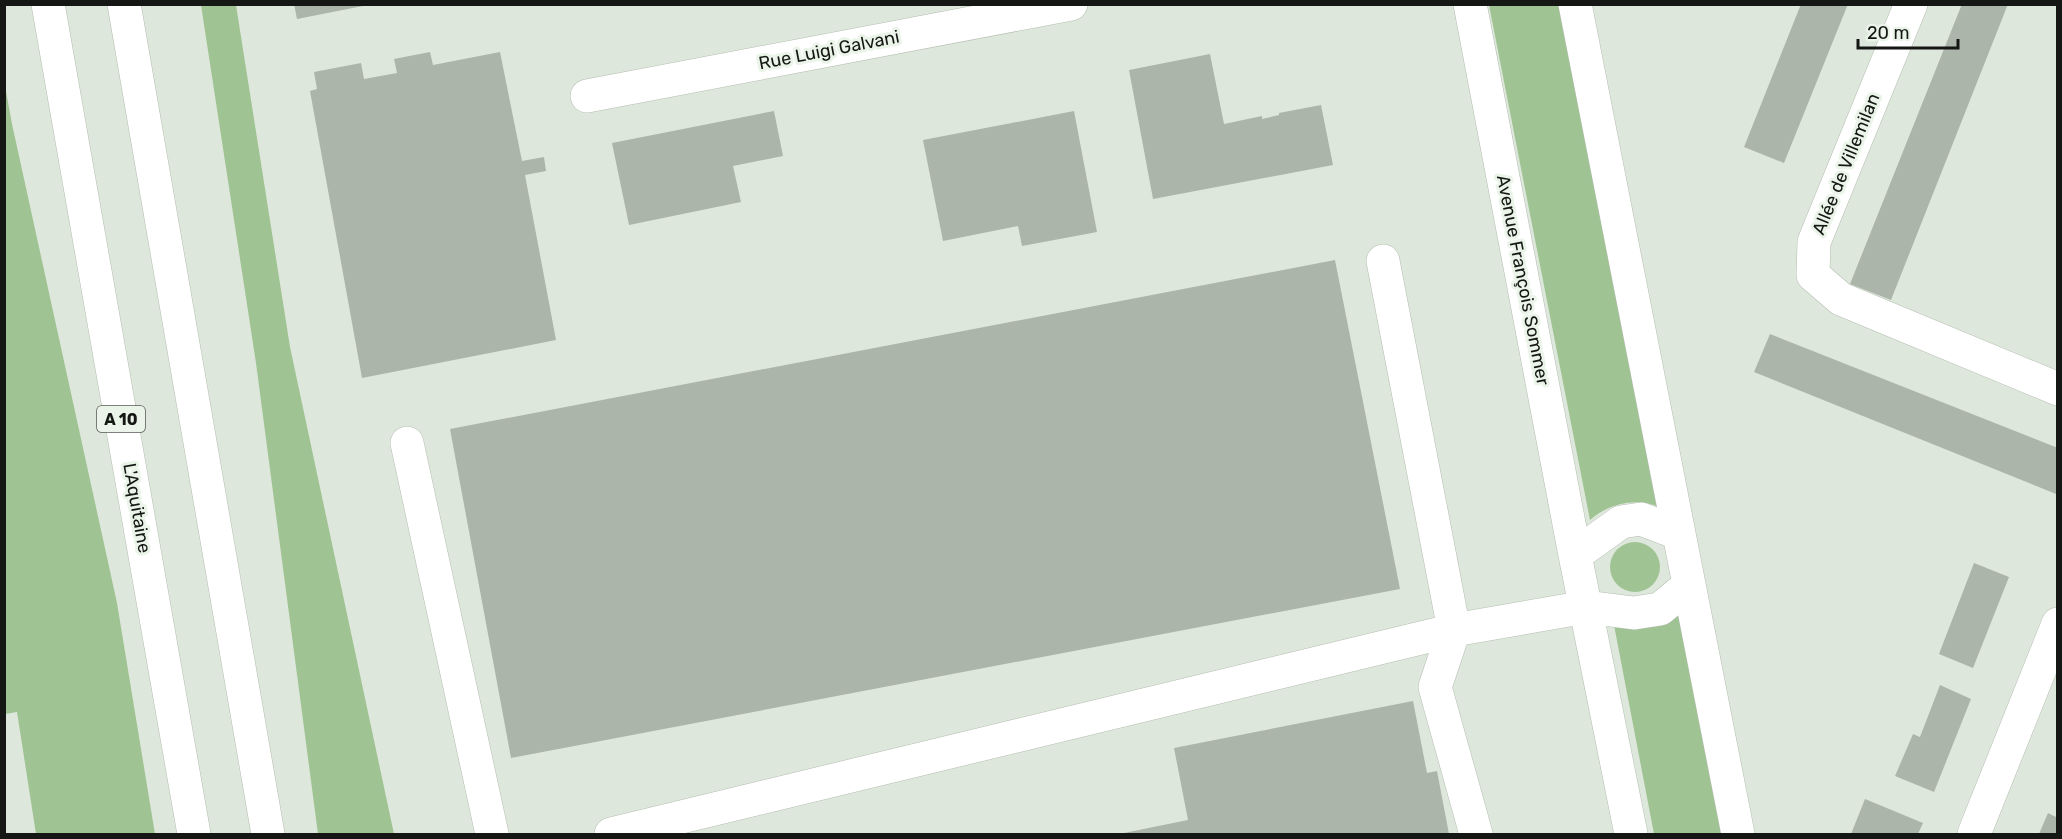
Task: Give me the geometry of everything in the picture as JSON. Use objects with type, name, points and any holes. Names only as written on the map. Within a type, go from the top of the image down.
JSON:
[{"type":"main road","name":"L'Aquitaine","points":[[48,4],[194,834]]},
{"type":"main road","points":[[124,4],[268,834]]},
{"type":"main road","name":"Rue Luigi Galvani","points":[[587,96],[1071,4]]},
{"type":"main road","name":"Avenue François Sommer","points":[[1470,4],[1575,555]]},
{"type":"main road","points":[[1575,4],[1738,834]]},
{"type":"main road","name":"Allée de Villemilan","points":[[1911,4],[1814,242],[1813,275],[1841,299],[2058,389]]},
{"type":"main road","points":[[1383,261],[1454,630],[1436,687],[1476,834]]},
{"type":"main road","points":[[407,443],[492,834]]},
{"type":"main road","points":[[1631,834],[1575,555],[1621,522],[1641,519],[1678,533]]},
{"type":"main road","points":[[611,834],[1454,630],[1586,607],[1634,613],[1660,609],[1688,586]]},
{"type":"main road","points":[[1974,834],[2058,624]]},
{"type":"green space","points":[[201,5],[236,5],[290,347],[394,834],[318,834],[256,363]]},
{"type":"green space","points":[[1489,5],[1560,5],[1660,507],[1642,502],[1623,503],[1606,509],[1590,520]]},
{"type":"green space","points":[[4,80],[117,603],[155,834],[36,834],[17,712],[5,714]]},
{"type":"green space","points":[[1635,542],[1649,546],[1656,553],[1660,567],[1656,581],[1649,588],[1635,592],[1621,588],[1614,581],[1610,567],[1614,553],[1621,546]]},
{"type":"green space","points":[[1680,611],[1724,834],[1654,834],[1614,625],[1648,627]]},
{"type":"building","points":[[294,4],[363,4],[363,6],[297,19]]},
{"type":"building","points":[[1801,4],[1848,4],[1784,163],[1744,147]]},
{"type":"building","points":[[1962,4],[2008,4],[1891,300],[1850,284]]},
{"type":"building","points":[[430,52],[433,65],[500,52],[522,161],[544,157],[546,171],[525,175],[556,340],[362,378],[310,91],[317,89],[314,72],[361,63],[364,79],[397,73],[394,59]]},
{"type":"building","points":[[1210,54],[1224,124],[1262,116],[1262,119],[1279,115],[1279,113],[1321,105],[1333,165],[1153,199],[1129,70]]},
{"type":"building","points":[[774,111],[783,156],[733,166],[741,202],[629,225],[612,143]]},
{"type":"building","points":[[1074,111],[1097,232],[1022,246],[1018,226],[943,241],[923,140]]},
{"type":"building","points":[[1335,260],[1400,589],[511,758],[450,429]]},
{"type":"building","points":[[1770,334],[2058,448],[2056,494],[1754,372]]},
{"type":"building","points":[[1974,563],[2009,577],[1973,668],[1939,654]]},
{"type":"building","points":[[1940,685],[1971,699],[1934,792],[1895,776],[1913,734],[1920,737]]},
{"type":"building","points":[[1413,701],[1427,773],[1437,771],[1449,834],[1119,834],[1188,820],[1174,748]]},
{"type":"building","points":[[1865,799],[1923,823],[1918,834],[1851,834]]},
{"type":"building","points":[[2048,813],[2058,818],[2058,834],[2039,834]]}]
